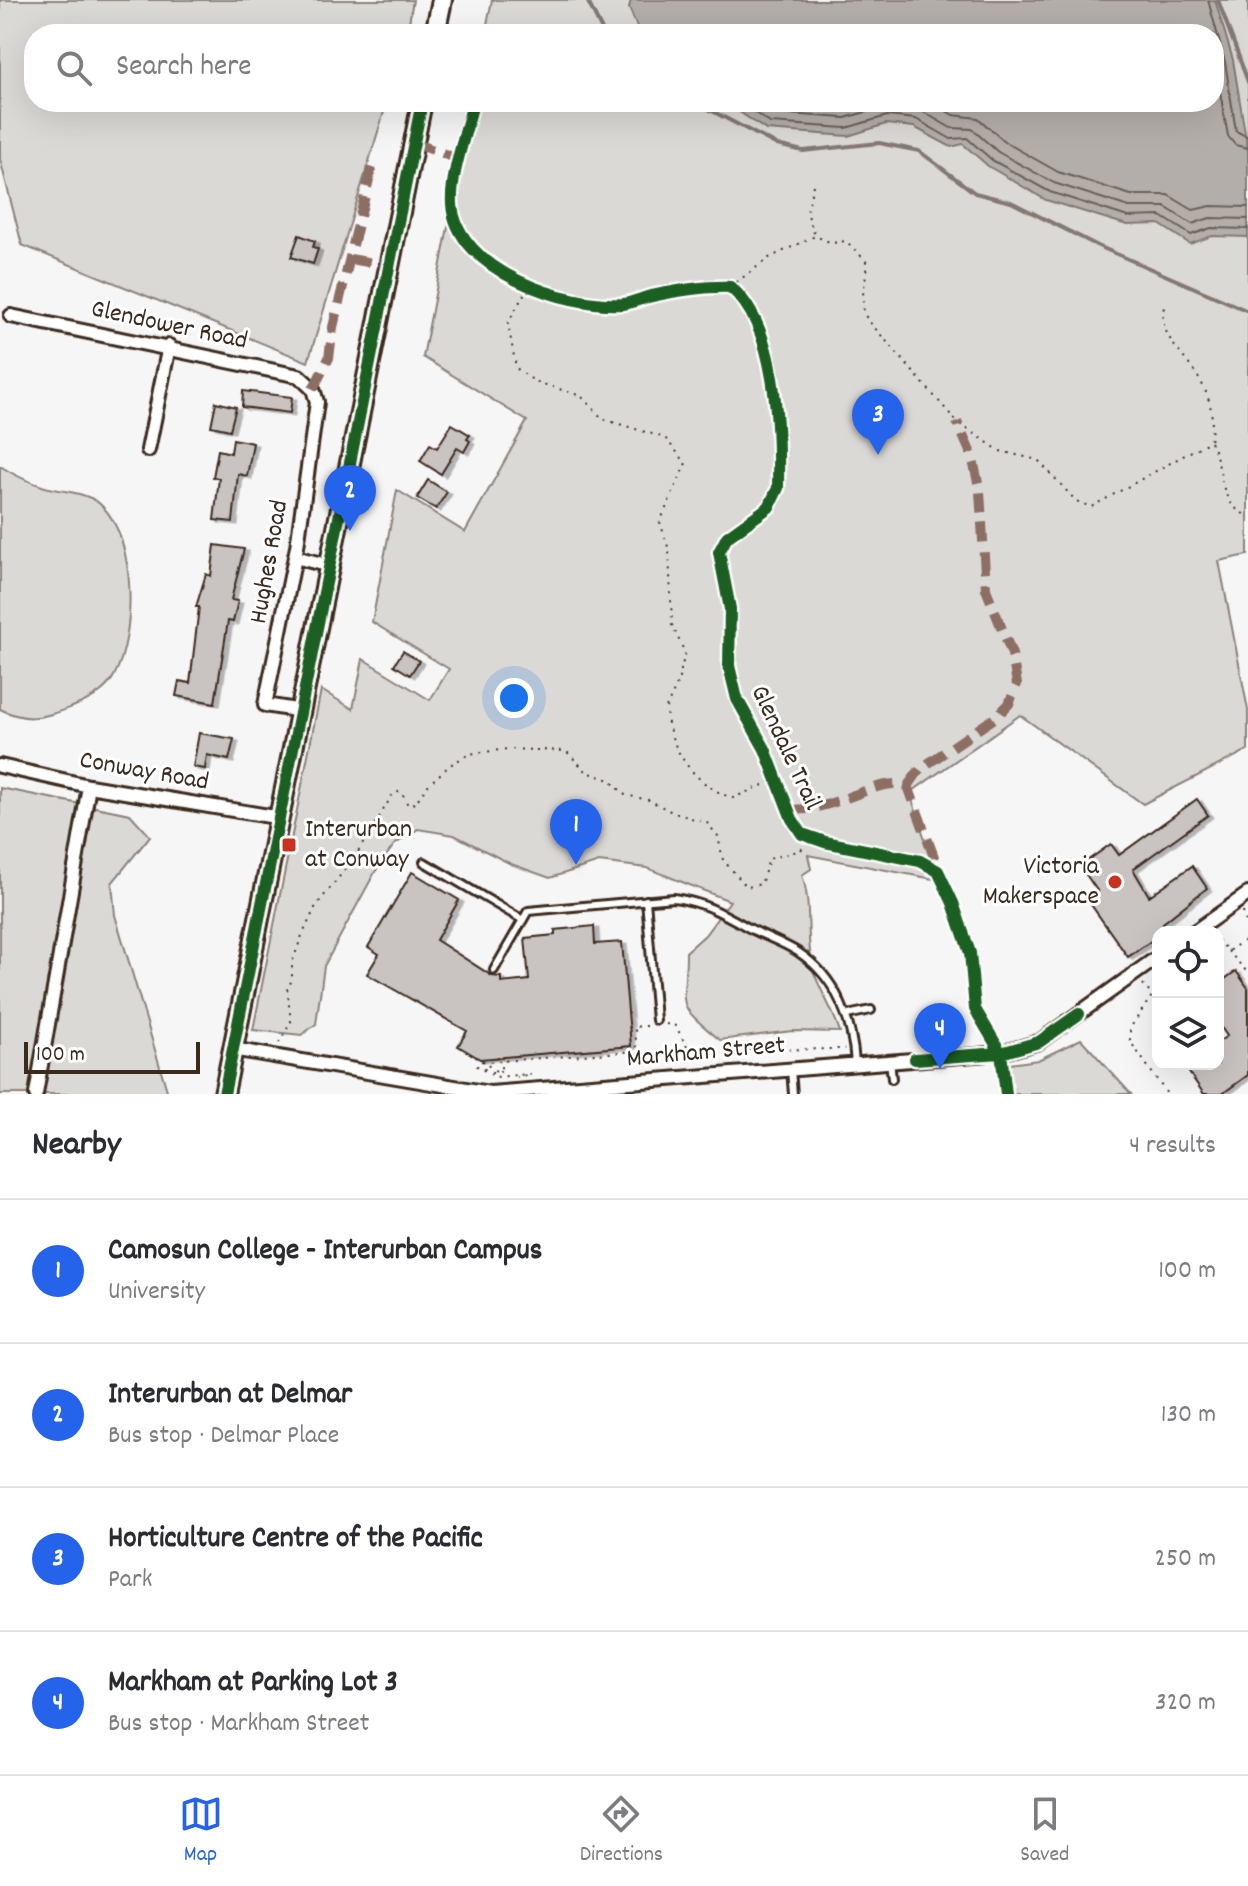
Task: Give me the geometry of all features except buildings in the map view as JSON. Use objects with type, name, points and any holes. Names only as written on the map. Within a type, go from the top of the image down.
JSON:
[{"type":"main road","points":[[437,24],[442,0]]},
{"type":"main road","points":[[224,1094],[420,112]]},
{"type":"street","name":"Glendower Road","points":[[11,316],[169,346],[299,376],[313,389]]},
{"type":"street","points":[[148,450],[169,346]]},
{"type":"street","name":"Hughes Road","points":[[302,711],[265,705],[295,557],[317,402],[313,389]]},
{"type":"street","points":[[295,557],[330,566]]},
{"type":"street","name":"Conway Road","points":[[0,766],[89,786],[281,818]]},
{"type":"street","points":[[36,1094],[89,786]]},
{"type":"street","points":[[1202,926],[1247,893]]},
{"type":"street","name":"Markham Street","points":[[232,1049],[490,1093],[563,1090],[791,1068],[1001,1053],[1039,1042],[1152,961]]},
{"type":"lane","points":[[424,862],[523,920]]},
{"type":"lane","points":[[494,970],[528,911],[674,898],[695,901],[719,910],[797,951],[819,968],[836,990],[847,1015],[855,1063]]},
{"type":"lane","points":[[646,900],[656,1020]]},
{"type":"lane","points":[[1107,976],[1115,988]]},
{"type":"lane","points":[[847,1015],[871,1010]]},
{"type":"lane","points":[[890,1061],[892,1079]]},
{"type":"lane","points":[[791,1068],[793,1094]]},
{"type":"path","points":[[813,185],[807,212],[815,236]]},
{"type":"path","points":[[715,286],[735,291],[772,257],[815,236],[832,243],[846,241],[866,261],[867,278],[861,304],[867,319],[957,422],[1000,451],[1038,460],[1083,505],[1091,507],[1114,497],[1210,441]]},
{"type":"path","points":[[772,257],[776,265]]},
{"type":"path","points":[[516,280],[541,292]]},
{"type":"path","points":[[528,287],[508,323],[516,368],[534,381],[581,396],[604,420],[665,438],[686,463],[660,522],[669,550],[672,625],[685,653],[678,682],[666,708],[682,763],[711,788],[733,798],[777,779]]},
{"type":"path","points":[[1164,307],[1161,321],[1165,333],[1206,388],[1211,416],[1210,441],[1217,455],[1226,499],[1237,511],[1248,516]]},
{"type":"path","points":[[278,1056],[292,1013],[287,993],[292,981],[292,963],[316,906],[355,857],[393,794],[401,791],[408,805],[415,803],[429,784],[469,754],[507,749],[566,751],[587,772],[610,780],[625,795],[649,800],[707,823],[718,836],[723,860],[747,887],[761,884],[769,859],[801,850],[810,838]]},
{"type":"path","points":[[1247,893],[1243,911],[1248,930]]},
{"type":"path","points":[[1228,951],[1248,938]]},
{"type":"path","points":[[1224,947],[1248,973]]},
{"type":"path","points":[[1140,981],[1152,996],[1130,1028],[1130,1041],[1167,1094]]},
{"type":"path","points":[[672,1024],[686,1046],[697,1050],[854,1049]]},
{"type":"path","points":[[500,1072],[475,1058],[485,1062],[637,1051],[635,1027]]},
{"type":"path","points":[[500,1059],[503,1085]]},
{"type":"path","points":[[500,1072],[477,1066],[495,1077],[531,1074],[516,1077],[517,1084]]},
{"type":"shaded area","points":[[0,0],[413,0],[409,24],[24,24],[24,112],[384,112],[308,362],[22,245],[0,159]]},
{"type":"shaded area","points":[[492,0],[1248,0],[1248,555],[1219,561],[1248,710],[1248,750],[1143,804],[1020,715],[910,793],[938,880],[808,855],[811,869],[802,875],[812,963],[840,1032],[792,1031],[720,1040],[688,1010],[684,995],[686,952],[705,935],[730,901],[647,868],[599,862],[550,878],[511,864],[454,835],[418,829],[394,845],[375,872],[324,966],[316,1024],[302,1035],[253,1030],[321,690],[353,709],[363,659],[430,700],[449,669],[372,622],[397,490],[465,532],[527,421],[423,357],[470,112],[1224,112],[1224,24],[487,24]]},
{"type":"shaded area","points":[[0,466],[39,485],[97,501],[113,521],[127,564],[129,614],[121,659],[114,676],[105,688],[85,701],[40,717],[24,717],[0,709]]},
{"type":"shaded area","points":[[0,788],[130,814],[150,836],[112,883],[115,915],[168,1094],[0,1094]]},
{"type":"shaded area","points":[[1081,1039],[1131,1094],[1012,1094],[1009,1064],[1038,1060]]},
{"type":"water","points":[[631,0],[1215,0],[1222,24],[636,24],[629,8]]},
{"type":"water","points":[[1224,30],[1233,60],[1248,151],[1248,237],[1212,236],[1190,244],[1159,224],[1127,225],[1046,200],[988,166],[963,144],[951,147],[914,127],[886,124],[848,136],[766,130],[740,112],[1224,112]]},
{"type":"waterway","points":[[587,0],[599,24]]},
{"type":"waterway","points":[[1218,0],[1248,82]]},
{"type":"waterway","points":[[714,112],[777,145],[803,151],[879,143],[919,151],[975,193],[1011,202],[1098,246],[1248,311]]},
{"type":"marked path","points":[[414,143],[461,160]]},
{"type":"marked path","points":[[313,389],[329,358],[333,327],[372,167]]},
{"type":"marked path","points":[[350,259],[390,266]]},
{"type":"marked path","points":[[908,786],[920,769],[996,717],[1009,704],[1017,684],[1012,654],[986,589],[980,491],[972,456],[957,422]]},
{"type":"marked path","points":[[788,809],[820,806],[882,786],[908,786],[934,857],[932,866]]},
{"type":"cycle path","points":[[224,1094],[420,112]]},
{"type":"cycle path","name":"Glendale Trail","points":[[470,112],[456,167],[452,204],[458,228],[473,248],[493,266],[545,292],[600,304],[623,304],[681,291],[730,287],[746,304],[758,326],[767,352],[776,409],[778,488],[769,507],[727,537],[719,552],[730,609],[729,666],[737,699],[765,749],[792,819],[802,834],[825,842],[920,861],[938,871],[970,953],[975,1009],[1001,1053],[1006,1094]]},
{"type":"cycle path","points":[[915,1059],[1001,1053],[1039,1042],[1079,1014]]},
{"type":"place","name":"Horticulture Centre of the Pacific","points":[[878,455]]},
{"type":"place","name":"Interurban at Delmar","points":[[350,531]]},
{"type":"place","name":"Interurban at Conway","points":[[289,845]]},
{"type":"place","name":"Camosun College - Interurban Campus","points":[[576,865]]},
{"type":"place","name":"Victoria Makerspace","points":[[1115,882]]},
{"type":"place","name":"Markham at Parking Lot 3","points":[[940,1069]]}]
